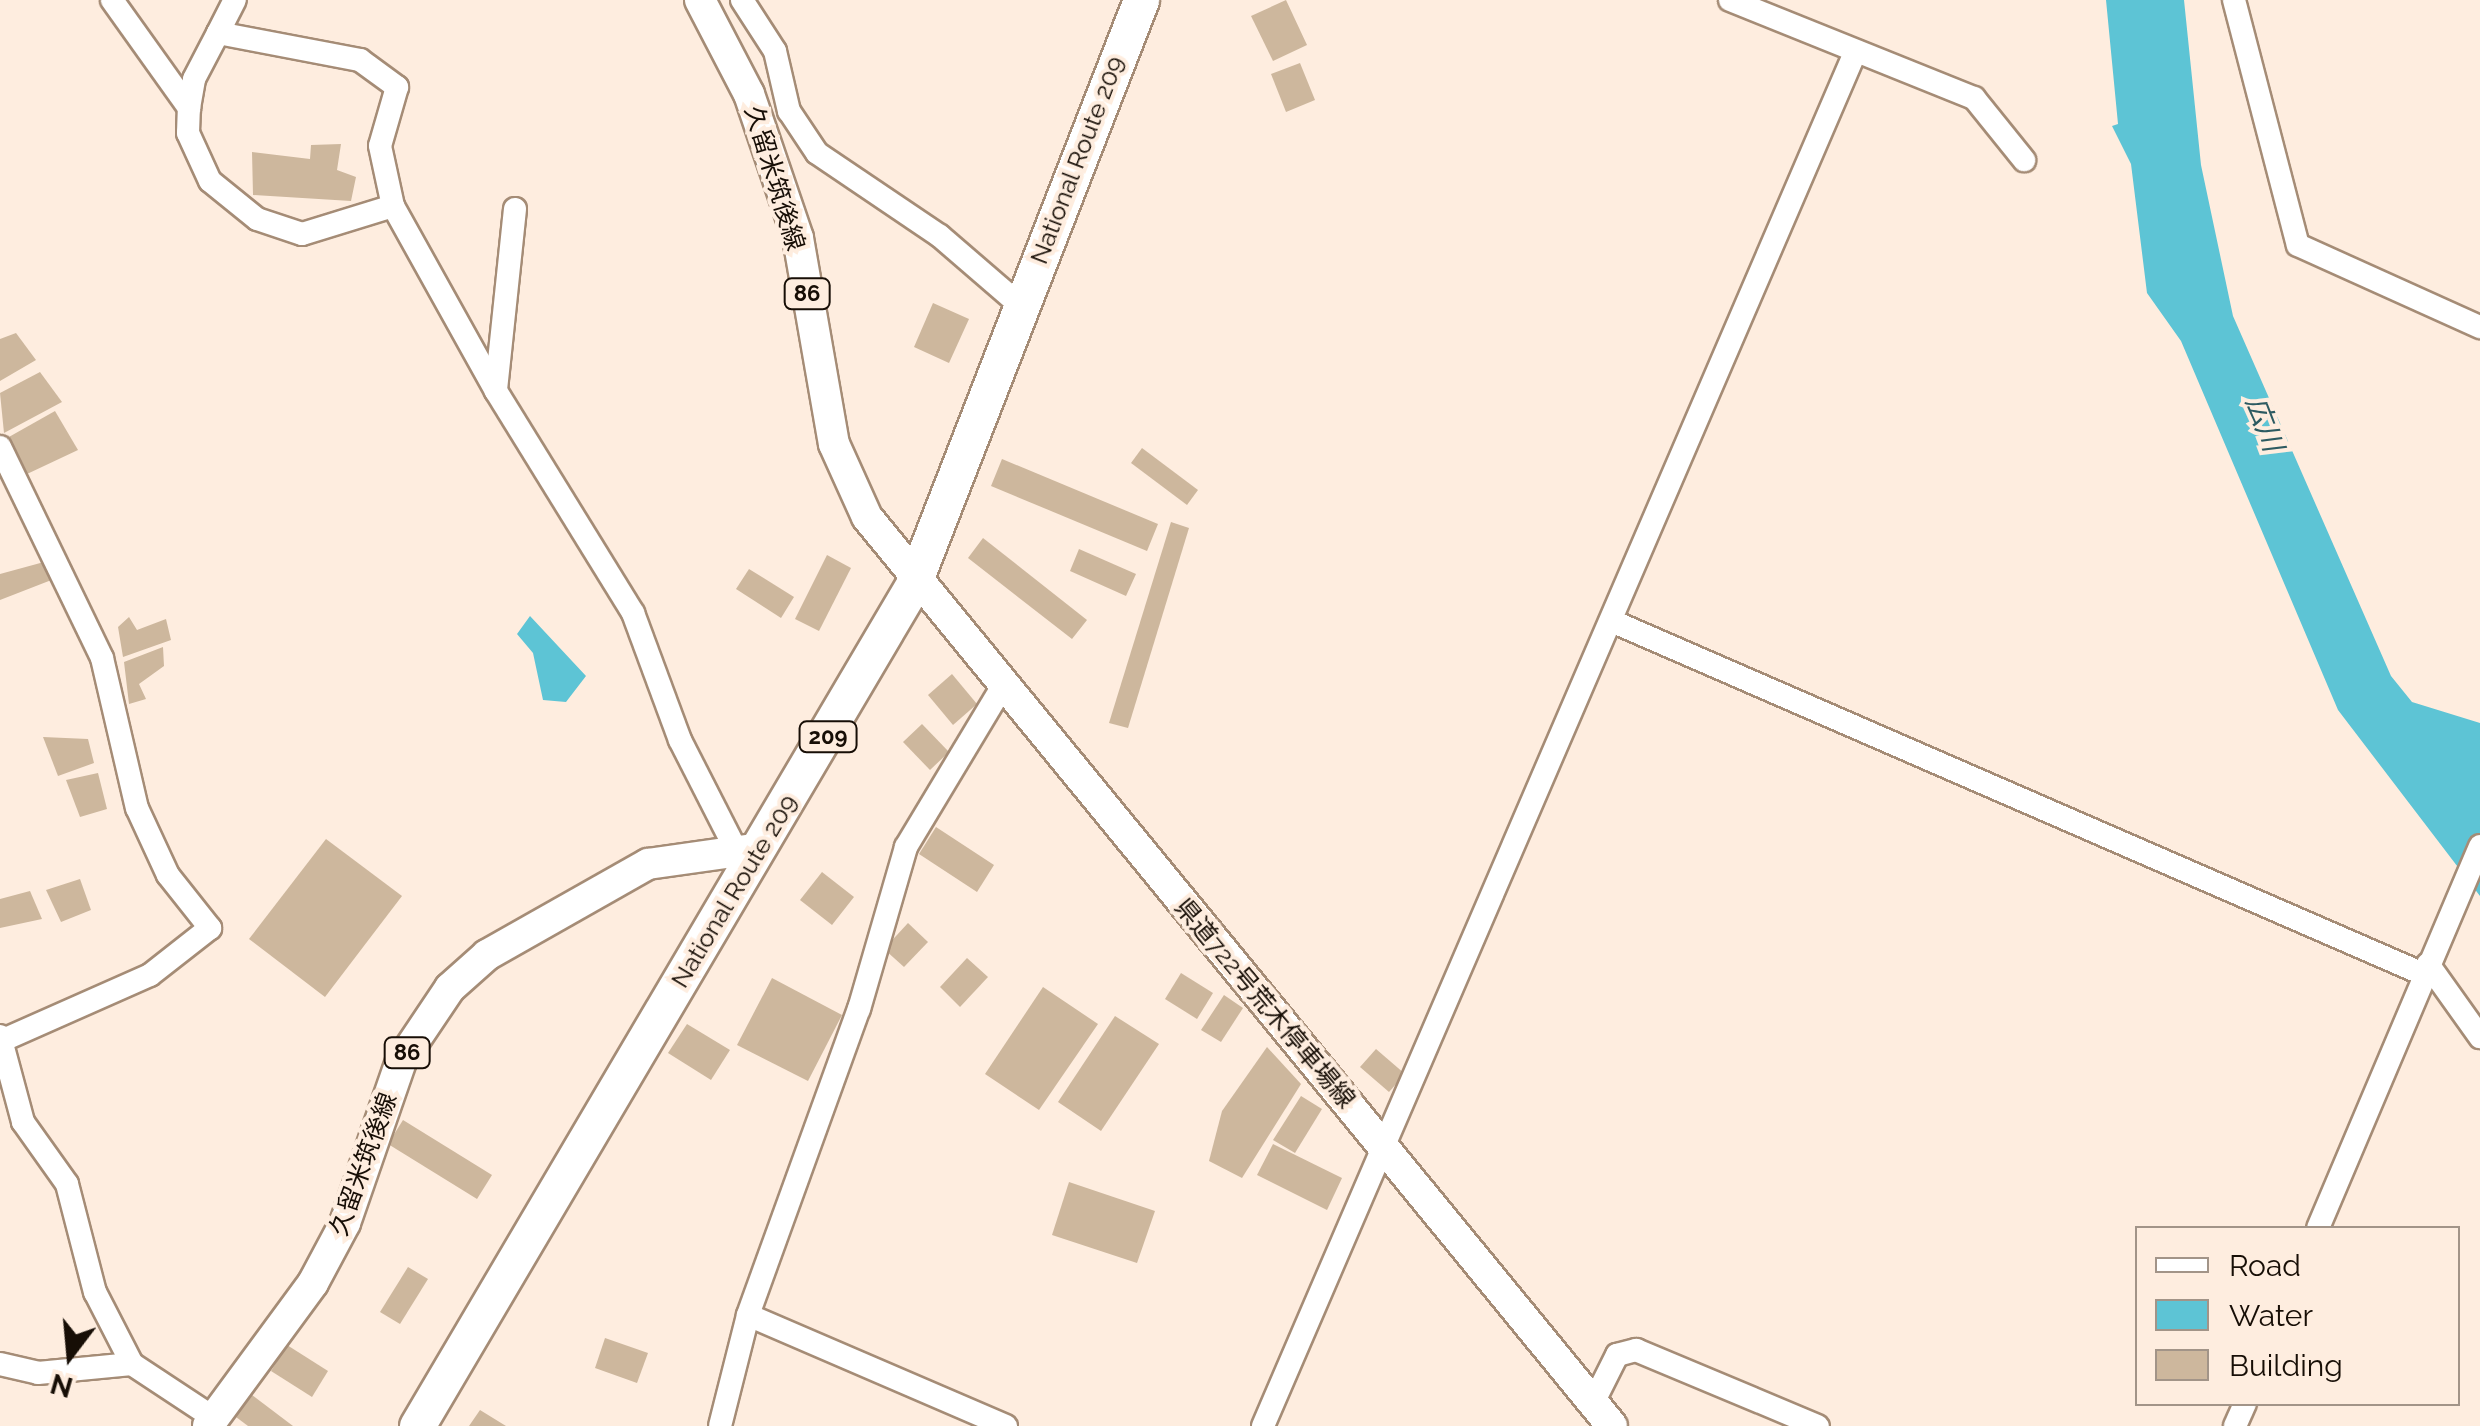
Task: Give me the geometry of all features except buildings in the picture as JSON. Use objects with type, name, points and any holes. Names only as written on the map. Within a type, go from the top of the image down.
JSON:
[{"type":"highway","name":"National Route 209","points":[[416,1426],[747,847],[913,585],[1140,0]]},
{"type":"main road","name":"久留米筑後線","points":[[700,0],[749,94],[798,238],[834,444],[867,517],[913,585]]},
{"type":"main road","name":"県道722号荒木停車場線","points":[[913,585],[1386,1148],[1602,1415]]},
{"type":"main road","name":"久留米筑後線","points":[[211,1422],[321,1268],[402,1061],[450,988],[487,955],[648,864],[747,847]]},
{"type":"street","points":[[112,0],[189,108]]},
{"type":"street","points":[[235,0],[189,108],[188,134],[210,181],[257,218],[302,234],[393,206]]},
{"type":"street","points":[[742,0],[775,52],[789,111],[818,153],[940,236],[1021,306]]},
{"type":"street","points":[[1730,0],[1854,55],[1974,98],[2024,160]]},
{"type":"street","points":[[2234,0],[2298,245],[2480,327]]},
{"type":"street","points":[[218,33],[360,60],[397,87],[380,146],[393,206],[496,392],[633,613],[680,740],[747,847]]},
{"type":"street","points":[[1264,1426],[1614,622],[1854,55]]},
{"type":"street","points":[[496,392],[515,209]]},
{"type":"street","points":[[0,447],[102,658],[137,808],[168,875],[210,928],[150,975],[1,1039],[23,1122],[67,1184],[95,1292],[132,1364],[211,1422]]},
{"type":"street","points":[[1614,622],[2428,965],[2480,1037]]},
{"type":"street","points":[[720,1426],[748,1314],[906,847],[1001,689]]},
{"type":"street","points":[[2319,1226],[2480,846]]},
{"type":"street","points":[[748,1314],[1006,1426]]},
{"type":"street","points":[[1602,1415],[1616,1355],[1636,1350],[1818,1426]]},
{"type":"street","points":[[0,1364],[38,1374],[132,1364]]},
{"type":"water","name":"広川","points":[[2106,0],[2184,0],[2201,165],[2233,316],[2391,676],[2412,702],[2480,723],[2480,896],[2338,710],[2181,341],[2147,293],[2131,164],[2112,126],[2118,124]]},
{"type":"water","points":[[530,616],[586,676],[566,702],[543,700],[533,653],[517,634]]}]
